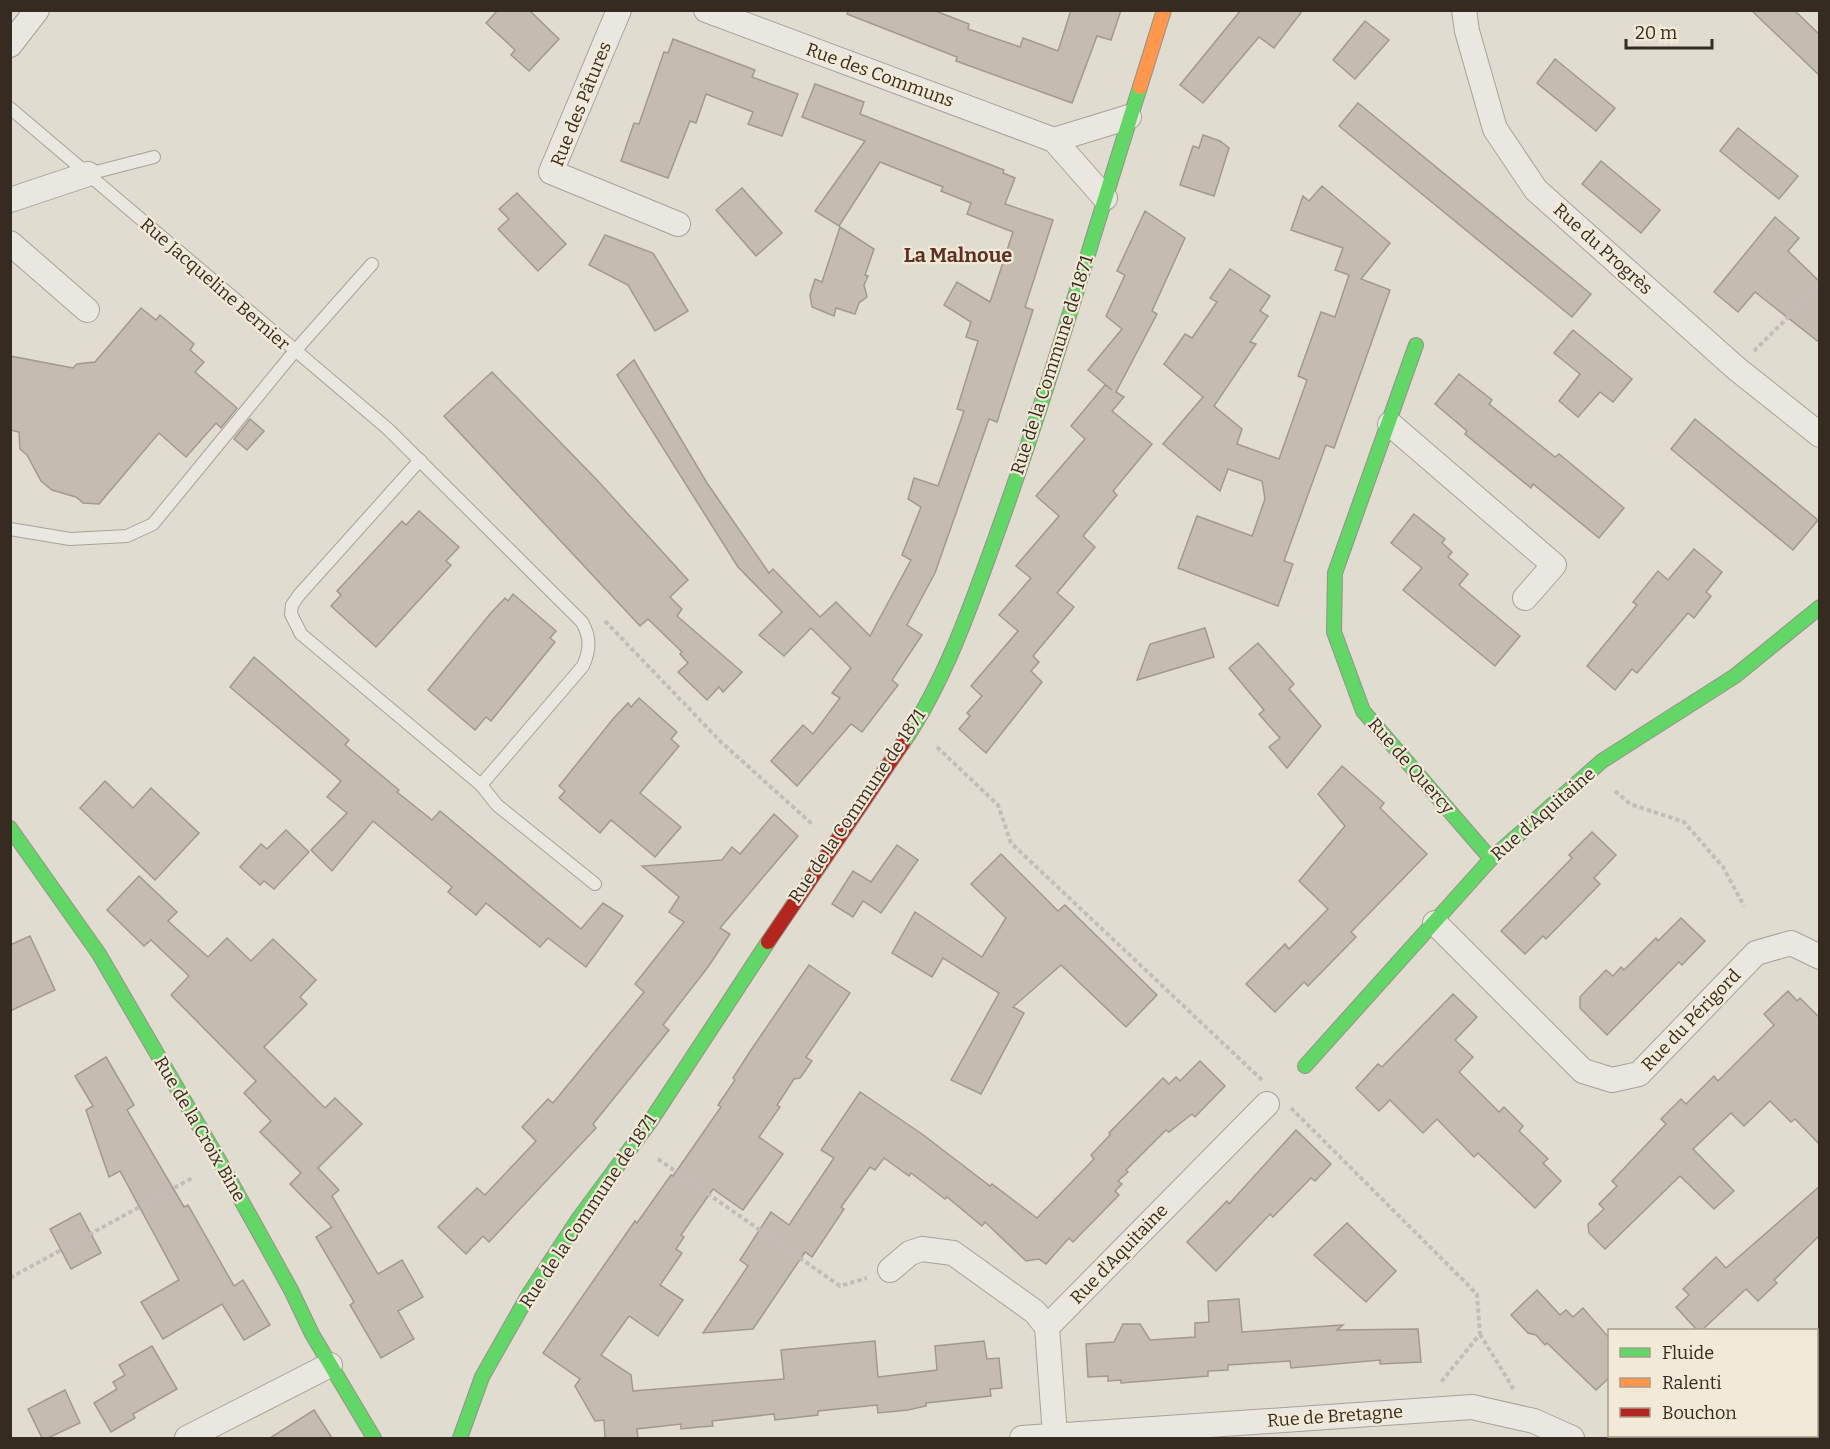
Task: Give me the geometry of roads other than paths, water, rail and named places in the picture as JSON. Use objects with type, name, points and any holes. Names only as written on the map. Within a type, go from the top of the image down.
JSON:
[{"type":"street","points":[[10,45],[37,10]]},
{"type":"street","name":"Rue des Pâtures","points":[[619,10],[551,172],[678,225]]},
{"type":"street","name":"Rue des Communs","points":[[706,10],[1054,140],[1105,198]]},
{"type":"street","name":"Rue de la Commune de 1871","points":[[460,1438],[474,1393],[491,1357],[573,1227],[650,1122],[821,860],[915,725],[965,621],[1015,482],[1164,10]]},
{"type":"street","name":"Rue du Progrès","points":[[1464,10],[1467,31],[1495,129],[1536,190],[1737,369],[1820,435]]},
{"type":"street","points":[[1054,140],[1129,117]]},
{"type":"street","points":[[10,200],[88,174]]},
{"type":"street","points":[[10,243],[87,310]]},
{"type":"street","name":"Rue de Quercy","points":[[1416,345],[1390,424],[1335,573],[1334,632],[1363,711],[1491,859]]},
{"type":"street","points":[[1390,424],[1554,565],[1525,598]]},
{"type":"street","name":"Rue d'Aquitaine","points":[[1305,1066],[1491,859],[1602,761],[1735,676],[1820,607]]},
{"type":"street","name":"Rue de la Croix Bine","points":[[10,828],[99,954],[220,1162],[330,1365],[374,1438]]},
{"type":"street","name":"Rue du Périgord","points":[[1435,923],[1584,1071],[1612,1080],[1639,1074],[1755,953],[1791,943],[1820,957]]},
{"type":"street","name":"Rue d'Aquitaine","points":[[1047,1327],[1274,1097]]},
{"type":"street","points":[[890,1270],[910,1253],[921,1249],[953,1253],[1035,1312],[1047,1327],[1055,1435]]},
{"type":"street","points":[[187,1438],[330,1365]]},
{"type":"street","name":"Rue de Bretagne","points":[[1022,1438],[1472,1407],[1534,1421],[1572,1438]]},
{"type":"lane","name":"Rue Jacqueline Bernier","points":[[10,108],[294,352],[388,429],[582,622],[590,642],[589,652],[583,666],[481,785]]},
{"type":"lane","points":[[88,174],[154,157]]},
{"type":"lane","points":[[10,529],[70,539],[127,536],[153,524],[294,352],[372,264]]},
{"type":"lane","points":[[420,460],[299,595],[292,605],[291,614],[301,634],[481,785],[497,805],[595,884]]},
{"type":"district","name":"La Malnoue","points":[[958,255]]}]
